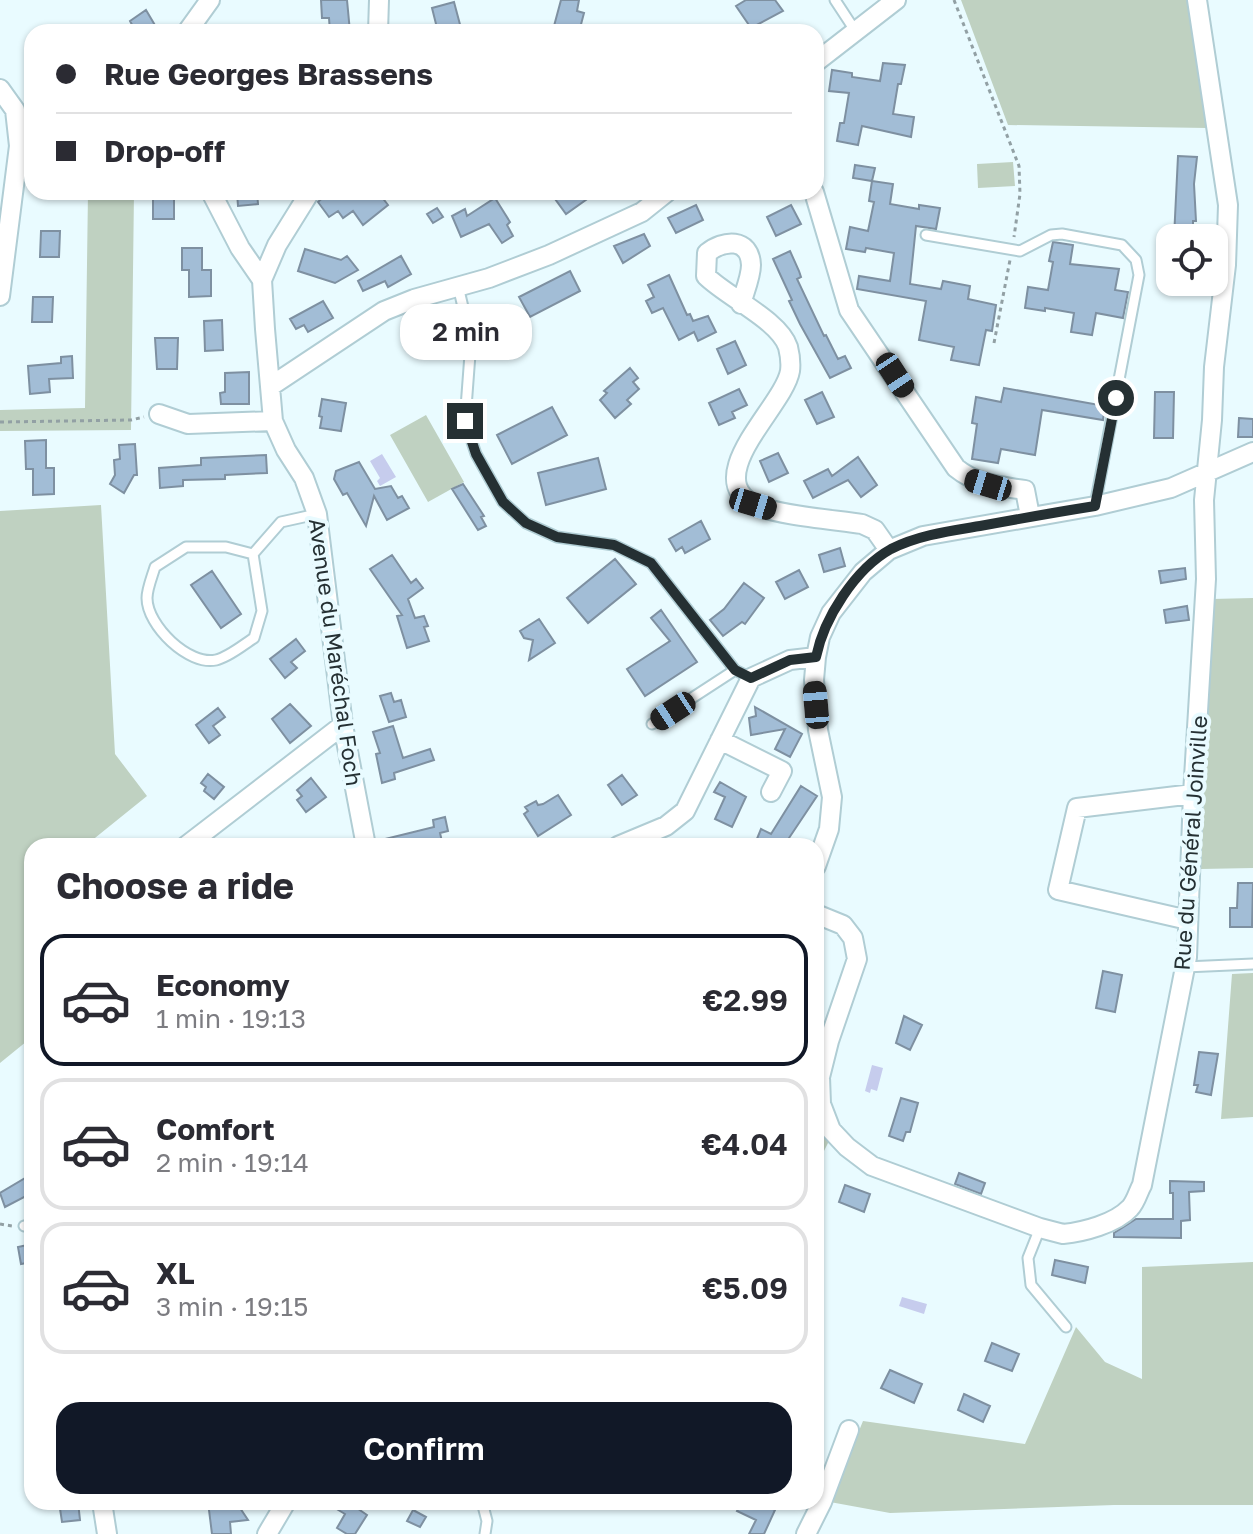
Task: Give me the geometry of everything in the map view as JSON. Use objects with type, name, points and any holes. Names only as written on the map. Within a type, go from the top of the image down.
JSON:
[{"type":"street","points":[[193,24],[210,0]]},
{"type":"street","points":[[378,24],[379,0]]},
{"type":"street","points":[[824,56],[896,0]]},
{"type":"street","name":"Rue du Général Joinville","points":[[824,1112],[831,1130],[872,1166],[1063,1234],[1079,1232],[1118,1216],[1129,1209],[1142,1185],[1185,967],[1206,579],[1204,500],[1214,367],[1226,265],[1228,205],[1197,0]]},
{"type":"street","points":[[0,89],[23,108],[0,296]]},
{"type":"street","points":[[215,200],[240,248],[262,280]]},
{"type":"street","name":"Avenue du Maréchal Foch","points":[[305,200],[277,245],[262,280],[273,421],[286,450],[304,478],[317,514],[343,725],[364,838]]},
{"type":"street","points":[[271,386],[384,311],[489,278],[605,231],[642,212],[657,200]]},
{"type":"street","points":[[816,200],[838,280],[855,321],[956,468],[970,479],[988,485],[1025,490],[1030,516]]},
{"type":"street","points":[[741,304],[780,332],[788,345],[791,359],[790,373],[784,386],[744,450],[736,470],[743,494],[753,504],[771,510],[862,524],[875,530],[889,550]]},
{"type":"street","points":[[159,414],[188,424],[273,421]]},
{"type":"street","points":[[824,843],[829,829],[832,797],[818,730],[814,680],[816,657],[820,637],[831,613],[863,572],[889,550],[923,536],[1095,506],[1171,488],[1253,452]]},
{"type":"street","points":[[646,838],[685,811],[720,740],[743,674],[790,660],[816,657]]},
{"type":"street","points":[[196,838],[343,725]]},
{"type":"street","points":[[720,740],[782,771],[771,792]]},
{"type":"street","points":[[1188,920],[1058,890],[1077,808],[1193,794]]},
{"type":"street","name":"Rue du Général Joinville","points":[[824,917],[843,925],[853,938],[857,959],[824,1061]]},
{"type":"street","points":[[824,1497],[849,1430]]},
{"type":"street","points":[[103,1510],[107,1534]]},
{"type":"street","points":[[267,1534],[281,1510]]},
{"type":"street","points":[[806,1534],[818,1510]]},
{"type":"lane","points":[[835,0],[856,32]]},
{"type":"lane","points":[[926,235],[1020,251],[1051,235],[1062,234],[1122,245],[1138,266],[1139,275],[1095,506]]},
{"type":"lane","points":[[458,286],[471,341],[465,421],[476,454],[503,502],[526,523],[557,537],[614,545],[651,563],[743,674],[652,724]]},
{"type":"lane","points":[[253,554],[281,522],[317,514]]},
{"type":"lane","points":[[186,547],[226,547],[253,554],[262,611],[254,638],[218,660],[201,661],[173,644],[155,623],[147,599],[155,567],[186,547]]},
{"type":"lane","points":[[1185,967],[1253,964]]},
{"type":"lane","points":[[1040,1228],[1028,1258],[1031,1285],[1066,1327]]},
{"type":"lane","points":[[484,1510],[487,1521],[485,1534]]},
{"type":"path","points":[[954,0],[1019,166],[1020,194],[994,343]]},
{"type":"path","points":[[0,422],[131,420],[159,414]]},
{"type":"green space","points":[[961,0],[1187,0],[1207,128],[1008,125]]},
{"type":"green space","points":[[1013,162],[1015,186],[978,188],[977,164]]},
{"type":"green space","points":[[88,200],[134,200],[131,430],[0,431],[0,410],[85,408]]},
{"type":"green space","points":[[426,415],[464,482],[428,502],[390,435]]},
{"type":"green space","points":[[101,505],[115,754],[147,796],[95,838],[24,838],[24,1044],[0,1063],[0,511]]},
{"type":"green space","points":[[1253,598],[1253,868],[1201,869],[1212,599]]},
{"type":"green space","points":[[1253,973],[1253,1117],[1221,1119],[1232,974]]},
{"type":"green space","points":[[824,1128],[830,1139],[824,1151]]},
{"type":"green space","points":[[1253,1262],[1253,1505],[1114,1505],[890,1513],[830,1502],[863,1421],[1025,1444],[1076,1327],[1105,1362],[1142,1379],[1142,1267]]},
{"type":"water","points":[[382,454],[396,477],[380,486],[377,481],[380,478],[370,461]]},
{"type":"water","points":[[872,1065],[883,1068],[877,1091],[871,1089],[870,1093],[865,1091]]},
{"type":"water","points":[[902,1297],[927,1304],[924,1314],[899,1306]]},
{"type":"building","points":[[321,0],[347,0],[349,24],[329,24],[329,18],[322,18]]},
{"type":"building","points":[[561,0],[579,0],[577,11],[584,13],[581,24],[555,24]]},
{"type":"building","points":[[746,0],[775,0],[783,11],[759,24],[748,24],[736,6]]},
{"type":"building","points":[[454,2],[460,24],[436,24],[432,8]]},
{"type":"building","points":[[146,10],[154,24],[132,24],[130,21]]},
{"type":"building","points":[[883,63],[905,65],[893,114],[914,117],[911,137],[862,126],[858,145],[837,141],[840,123],[844,123],[849,93],[829,91],[832,70],[880,81]]},
{"type":"building","points":[[1178,156],[1197,157],[1194,184],[1196,221],[1193,224],[1175,224]]},
{"type":"building","points":[[855,165],[875,168],[872,181],[853,178]]},
{"type":"building","points":[[872,181],[893,184],[890,204],[919,209],[919,205],[940,208],[936,229],[916,226],[910,284],[941,289],[943,281],[970,286],[968,299],[996,305],[992,331],[986,330],[979,365],[951,360],[954,347],[919,340],[926,301],[857,289],[859,276],[890,281],[894,253],[866,248],[865,252],[846,249],[850,227],[868,231],[874,202],[869,201]]},
{"type":"building","points":[[153,200],[174,200],[174,219],[153,219]]},
{"type":"building","points":[[238,200],[258,200],[258,204],[238,206]]},
{"type":"building","points":[[384,200],[388,205],[363,225],[353,211],[343,218],[338,211],[329,217],[318,202]]},
{"type":"building","points":[[496,200],[510,222],[507,225],[513,236],[502,243],[489,224],[461,237],[452,216],[465,209],[467,216]]},
{"type":"building","points":[[556,200],[586,200],[566,214]]},
{"type":"building","points":[[696,205],[703,220],[676,233],[668,218]]},
{"type":"building","points":[[791,205],[801,224],[776,236],[767,217]]},
{"type":"building","points":[[437,208],[443,217],[433,223],[427,214]]},
{"type":"building","points":[[41,231],[60,231],[59,257],[40,257]]},
{"type":"building","points":[[644,234],[650,246],[623,263],[614,246]]},
{"type":"building","points":[[1053,242],[1073,245],[1070,264],[1119,269],[1115,290],[1128,292],[1123,318],[1096,313],[1092,335],[1071,332],[1074,313],[1025,308],[1028,287],[1048,290]]},
{"type":"building","points":[[182,248],[202,248],[202,270],[211,270],[211,296],[189,297],[189,270],[182,270]]},
{"type":"building","points":[[305,249],[341,260],[347,256],[358,270],[335,283],[298,271]]},
{"type":"building","points":[[790,251],[801,277],[797,279],[824,336],[838,359],[845,356],[851,368],[830,378],[800,324],[773,259]]},
{"type":"building","points":[[401,256],[411,274],[388,287],[385,281],[363,291],[358,281]]},
{"type":"building","points":[[570,271],[580,291],[530,317],[519,297]]},
{"type":"building","points":[[669,275],[687,315],[690,314],[693,321],[708,316],[716,332],[698,341],[694,332],[679,340],[663,308],[652,313],[646,301],[654,297],[648,285]]},
{"type":"building","points":[[33,297],[53,297],[52,322],[32,322]]},
{"type":"building","points":[[323,301],[333,318],[308,332],[304,325],[296,329],[290,319]]},
{"type":"building","points":[[222,320],[223,350],[205,351],[204,321]]},
{"type":"building","points":[[155,338],[178,338],[177,369],[157,369]]},
{"type":"building","points":[[735,341],[746,365],[728,374],[717,349]]},
{"type":"building","points":[[72,356],[73,378],[49,379],[50,392],[30,394],[28,366],[61,363],[61,357]]},
{"type":"building","points":[[630,368],[638,378],[633,382],[639,389],[627,400],[631,404],[615,418],[600,400],[607,393],[604,391]]},
{"type":"building","points":[[249,372],[249,404],[221,404],[220,393],[225,392],[225,373]]},
{"type":"building","points":[[1004,388],[1105,406],[1103,420],[1042,410],[1035,455],[1001,449],[998,463],[972,459],[977,424],[972,423],[976,397],[1001,402]]},
{"type":"building","points":[[739,389],[747,405],[732,412],[735,418],[719,425],[709,403]]},
{"type":"building","points":[[822,392],[834,417],[817,424],[805,400]]},
{"type":"building","points":[[1155,392],[1174,392],[1173,438],[1154,438]]},
{"type":"building","points":[[322,399],[346,403],[341,431],[320,428]]},
{"type":"building","points":[[552,407],[567,435],[512,464],[497,435]]},
{"type":"building","points":[[1239,418],[1253,419],[1253,437],[1238,437]]},
{"type":"building","points":[[46,440],[46,468],[54,468],[54,494],[33,495],[33,469],[26,469],[25,441]]},
{"type":"building","points":[[135,444],[137,475],[134,475],[124,493],[110,484],[115,475],[114,460],[120,459],[119,445]]},
{"type":"building","points":[[778,453],[788,473],[769,482],[760,461]]},
{"type":"building","points":[[266,455],[267,473],[225,475],[225,479],[183,480],[183,486],[160,488],[159,468],[201,465],[201,458]]},
{"type":"building","points":[[858,457],[877,485],[861,497],[848,480],[813,498],[804,481],[828,469],[832,476]]},
{"type":"building","points":[[598,458],[606,489],[546,505],[538,473]]},
{"type":"building","points":[[359,462],[375,489],[391,486],[409,508],[387,520],[374,496],[366,526],[347,493],[343,495],[334,479],[336,471]]},
{"type":"building","points":[[463,484],[484,516],[481,517],[486,526],[478,530],[452,489]]},
{"type":"building","points":[[701,521],[710,539],[685,553],[682,547],[676,551],[669,539]]},
{"type":"building","points":[[840,548],[845,566],[824,572],[819,555]]},
{"type":"building","points":[[392,555],[411,583],[416,579],[423,588],[408,599],[415,618],[424,616],[429,641],[407,648],[397,616],[402,615],[370,569]]},
{"type":"building","points":[[615,559],[636,584],[588,623],[567,598]]},
{"type":"building","points":[[1185,568],[1186,579],[1161,583],[1159,571]]},
{"type":"building","points":[[799,570],[808,587],[785,599],[776,582]]},
{"type":"building","points":[[212,571],[241,614],[221,628],[191,585]]},
{"type":"building","points":[[744,583],[764,598],[745,624],[742,622],[723,636],[710,620],[724,609]]},
{"type":"building","points":[[1187,606],[1189,620],[1166,623],[1164,610]]},
{"type":"building","points":[[661,610],[697,662],[645,696],[627,669],[670,641],[651,618]]},
{"type":"building","points":[[539,619],[555,643],[529,660],[533,640],[524,638],[520,631]]},
{"type":"building","points":[[296,639],[305,651],[291,662],[297,668],[285,678],[270,659]]},
{"type":"building","points":[[391,693],[394,702],[401,700],[406,717],[389,722],[380,696]]},
{"type":"building","points":[[290,704],[311,726],[290,743],[272,719]]},
{"type":"building","points":[[755,707],[802,734],[790,757],[775,749],[785,729],[751,735],[749,718],[756,716]]},
{"type":"building","points":[[218,708],[225,717],[213,726],[220,735],[209,743],[196,725]]},
{"type":"building","points":[[393,726],[403,758],[430,749],[434,760],[394,773],[395,779],[382,783],[376,754],[380,753],[373,732]]},
{"type":"building","points":[[208,774],[224,787],[214,799],[204,791],[206,787],[201,783]]},
{"type":"building","points":[[622,775],[637,795],[622,805],[608,785]]},
{"type":"building","points":[[311,778],[326,797],[306,812],[297,800],[302,796],[297,790]]},
{"type":"building","points":[[720,782],[746,797],[732,827],[715,819],[725,797],[714,792]]},
{"type":"building","points":[[801,786],[817,796],[789,838],[757,838],[761,829],[771,834]]},
{"type":"building","points":[[558,795],[571,815],[538,836],[524,814],[528,811],[525,807],[536,801],[538,805],[543,804]]},
{"type":"building","points":[[445,817],[448,831],[440,833],[441,838],[389,838],[434,827],[433,820]]},
{"type":"building","points":[[1238,883],[1253,883],[1252,927],[1230,927],[1230,908],[1237,908]]},
{"type":"building","points":[[1103,971],[1122,975],[1115,1012],[1096,1008]]},
{"type":"building","points":[[904,1016],[922,1025],[910,1050],[896,1043]]},
{"type":"building","points":[[1199,1052],[1218,1054],[1211,1095],[1196,1092],[1198,1085],[1194,1085]]},
{"type":"building","points":[[901,1098],[918,1103],[910,1132],[906,1132],[903,1141],[889,1136]]},
{"type":"building","points":[[959,1173],[985,1183],[981,1194],[955,1184]]},
{"type":"building","points":[[24,1179],[24,1197],[5,1207],[0,1193]]},
{"type":"building","points":[[1170,1181],[1204,1182],[1204,1191],[1189,1192],[1190,1220],[1181,1221],[1181,1238],[1114,1237],[1114,1233],[1136,1219],[1173,1219]]},
{"type":"building","points":[[845,1185],[870,1194],[864,1212],[839,1202]]},
{"type":"building","points":[[24,1246],[24,1263],[21,1264],[18,1247]]},
{"type":"building","points":[[1055,1260],[1088,1267],[1085,1283],[1052,1275]]},
{"type":"building","points":[[992,1343],[1019,1354],[1012,1371],[985,1361]]},
{"type":"building","points":[[890,1370],[922,1384],[914,1403],[881,1388]]},
{"type":"building","points":[[964,1394],[990,1406],[983,1422],[958,1410]]},
{"type":"building","points":[[60,1510],[79,1510],[80,1520],[62,1522]]},
{"type":"building","points":[[209,1510],[241,1510],[248,1520],[230,1522],[231,1534],[212,1534]]},
{"type":"building","points":[[338,1510],[360,1510],[367,1515],[355,1534],[347,1534],[337,1528],[345,1514]]},
{"type":"building","points":[[413,1510],[426,1517],[420,1527],[407,1521]]},
{"type":"building","points":[[775,1510],[764,1534],[749,1534],[756,1520],[737,1511]]},
{"type":"route","points":[[465,421],[476,454],[503,502],[526,523],[557,537],[614,545],[651,563],[735,670],[751,678],[790,660],[816,657],[820,637],[831,613],[863,572],[889,550],[923,536],[1095,506],[1116,398]]}]
